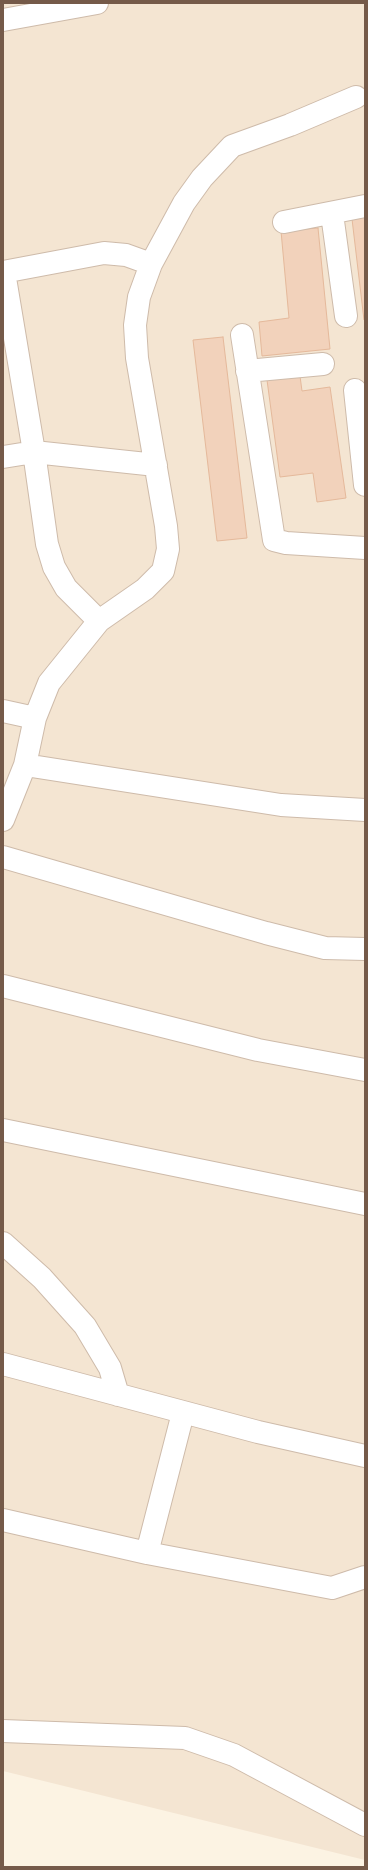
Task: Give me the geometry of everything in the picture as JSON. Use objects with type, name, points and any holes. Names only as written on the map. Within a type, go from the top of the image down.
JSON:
[{"type":"street","points":[[3,20],[97,3]]},
{"type":"street","points":[[3,820],[24,765],[35,718],[49,683],[99,621],[145,589],[163,571],[168,548],[166,526],[137,358],[135,325],[139,297],[151,264],[188,197],[202,178],[232,146],[290,125],[356,97]]},
{"type":"street","points":[[284,222],[332,214],[365,206]]},
{"type":"street","points":[[332,214],[346,316]]},
{"type":"street","points":[[99,621],[66,588],[54,567],[47,544],[34,452],[3,272],[104,254],[126,255],[151,264]]},
{"type":"street","points":[[242,336],[274,540],[286,543],[365,548]]},
{"type":"street","points":[[247,371],[323,364]]},
{"type":"street","points":[[354,390],[365,485]]},
{"type":"street","points":[[3,457],[34,452],[156,465]]},
{"type":"street","points":[[3,711],[35,718]]},
{"type":"street","points":[[24,765],[281,805],[365,810]]},
{"type":"street","points":[[3,857],[266,933],[325,948],[365,949]]},
{"type":"street","points":[[3,986],[258,1050],[365,1070]]},
{"type":"street","points":[[3,1130],[365,1204]]},
{"type":"street","points":[[3,1242],[42,1278],[85,1326],[110,1368],[118,1395]]},
{"type":"street","points":[[3,1364],[183,1413],[258,1432],[365,1456]]},
{"type":"street","points":[[147,1553],[183,1413]]},
{"type":"street","points":[[3,1520],[147,1553],[332,1588],[365,1577]]},
{"type":"street","points":[[3,1731],[185,1738],[234,1755],[365,1825]]},
{"type":"shaded area","points":[[3,3],[365,3],[365,1860],[3,1771]]},
{"type":"building","points":[[365,217],[365,320],[364,320],[352,219]]},
{"type":"building","points":[[318,228],[330,349],[262,356],[259,322],[289,318],[281,231]]},
{"type":"building","points":[[223,337],[247,538],[217,541],[193,340]]},
{"type":"building","points":[[300,376],[302,391],[330,387],[346,498],[317,502],[313,473],[280,477],[267,380]]}]
